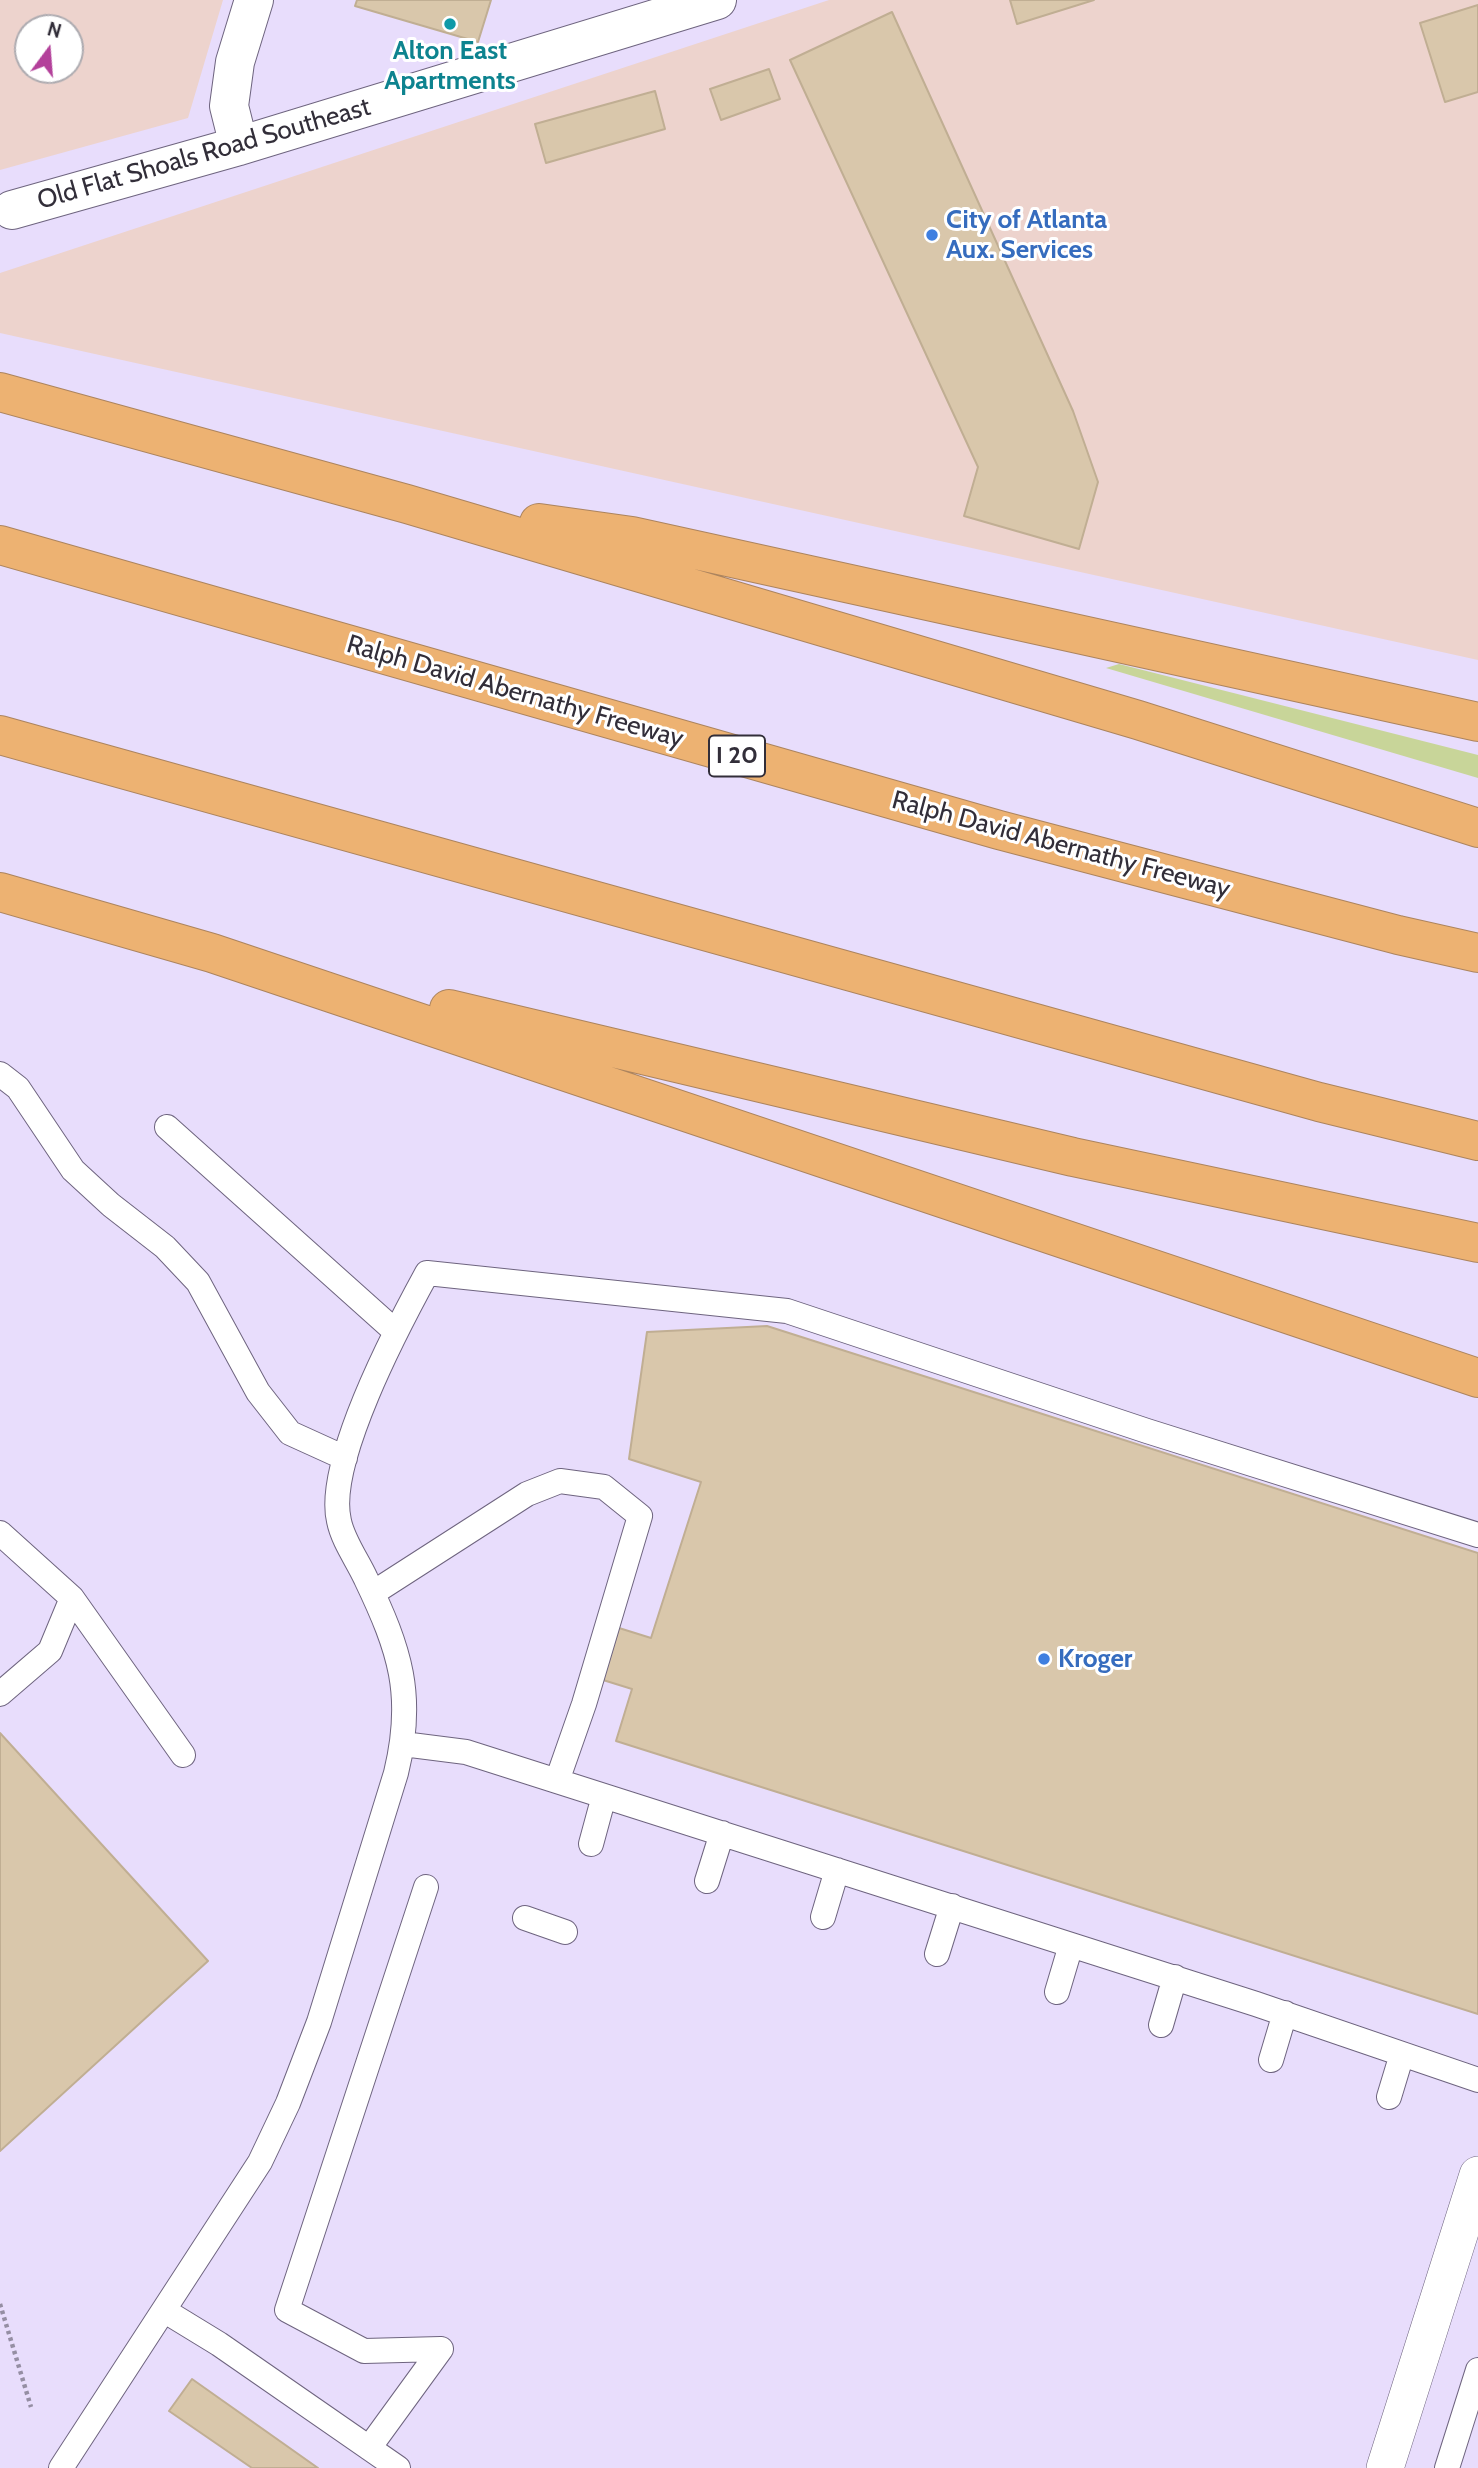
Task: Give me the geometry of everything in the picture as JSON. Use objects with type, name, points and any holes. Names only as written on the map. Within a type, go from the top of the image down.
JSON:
[{"type":"highway","points":[[0,392],[407,504],[1125,716],[1478,828]]},
{"type":"highway","points":[[407,504],[632,536],[1478,722]]},
{"type":"highway","name":"Ralph David Abernathy Freeway","points":[[0,545],[999,830],[1398,935],[1478,953]]},
{"type":"highway","points":[[0,734],[1305,1099],[1478,1140]]},
{"type":"highway","points":[[0,892],[212,953],[1478,1378]]},
{"type":"highway","points":[[212,953],[1073,1157],[1478,1244]]},
{"type":"street","points":[[239,146],[229,106],[235,62],[254,0]]},
{"type":"street","name":"Old Flat Shoals Road Southeast","points":[[6,211],[239,146],[717,0]]},
{"type":"street","points":[[1385,2468],[1478,2175]]},
{"type":"lane","points":[[0,1074],[26,1099],[73,1170],[111,1205],[165,1247],[198,1282],[258,1392],[290,1433],[345,1458]]},
{"type":"lane","points":[[167,1127],[396,1332]]},
{"type":"lane","points":[[61,2468],[260,2162],[288,2103],[318,2022],[403,1744],[406,1701],[403,1670],[373,1593],[338,1521],[337,1488],[351,1438],[396,1332],[427,1273],[787,1311],[1135,1427],[1478,1535]]},
{"type":"lane","points":[[373,1593],[527,1494],[559,1481],[604,1487],[640,1516],[584,1704],[557,1781]]},
{"type":"lane","points":[[0,1533],[72,1598],[183,1755]]},
{"type":"lane","points":[[0,1694],[50,1651],[72,1598]]},
{"type":"lane","points":[[403,1744],[466,1752],[1175,1977],[1478,2080]]},
{"type":"lane","points":[[591,1844],[604,1796]]},
{"type":"lane","points":[[707,1881],[722,1833]]},
{"type":"lane","points":[[823,1917],[837,1870]]},
{"type":"lane","points":[[369,2448],[441,2349],[364,2351],[287,2310],[426,1887]]},
{"type":"lane","points":[[937,1954],[952,1906]]},
{"type":"lane","points":[[525,1919],[565,1932]]},
{"type":"lane","points":[[1057,1992],[1072,1945]]},
{"type":"lane","points":[[1161,2025],[1175,1977]]},
{"type":"lane","points":[[1271,2060],[1285,2013]]},
{"type":"lane","points":[[1389,2097],[1402,2054]]},
{"type":"lane","points":[[165,2311],[219,2343],[398,2468]]},
{"type":"lane","points":[[1447,2468],[1478,2370]]},
{"type":"path","points":[[0,2304],[31,2407]]},
{"type":"shaded area","points":[[0,0],[223,0],[188,118],[0,170]]},
{"type":"shaded area","points":[[829,0],[1478,0],[1478,660],[0,333],[0,273]]},
{"type":"green space","points":[[1119,664],[1478,755],[1478,778],[1106,668]]},
{"type":"building","name":"Alton East Apartments","points":[[357,0],[491,0],[478,42],[355,6]]},
{"type":"building","points":[[1010,0],[1094,0],[1017,24]]},
{"type":"building","points":[[1478,5],[1478,92],[1445,102],[1420,23]]},
{"type":"building","name":"City of Atlanta Aux. Services","points":[[892,12],[1073,411],[1098,482],[1079,549],[964,516],[978,467],[790,60]]},
{"type":"building","points":[[769,69],[780,99],[721,120],[710,89]]},
{"type":"building","points":[[655,91],[665,129],[546,163],[535,124]]},
{"type":"building","name":"Kroger","points":[[767,1326],[1478,1553],[1478,2014],[616,1741],[632,1689],[603,1680],[619,1628],[651,1638],[701,1482],[629,1459],[647,1332]]},
{"type":"building","points":[[0,1733],[208,1961],[0,2151]]},
{"type":"building","points":[[192,2379],[318,2468],[252,2468],[169,2411]]},
{"type":"place","name":"Alton East Apartments","points":[[450,24]]},
{"type":"place","name":"City of Atlanta Aux. Services","points":[[932,235]]},
{"type":"place","name":"Kroger","points":[[1044,1659]]}]
